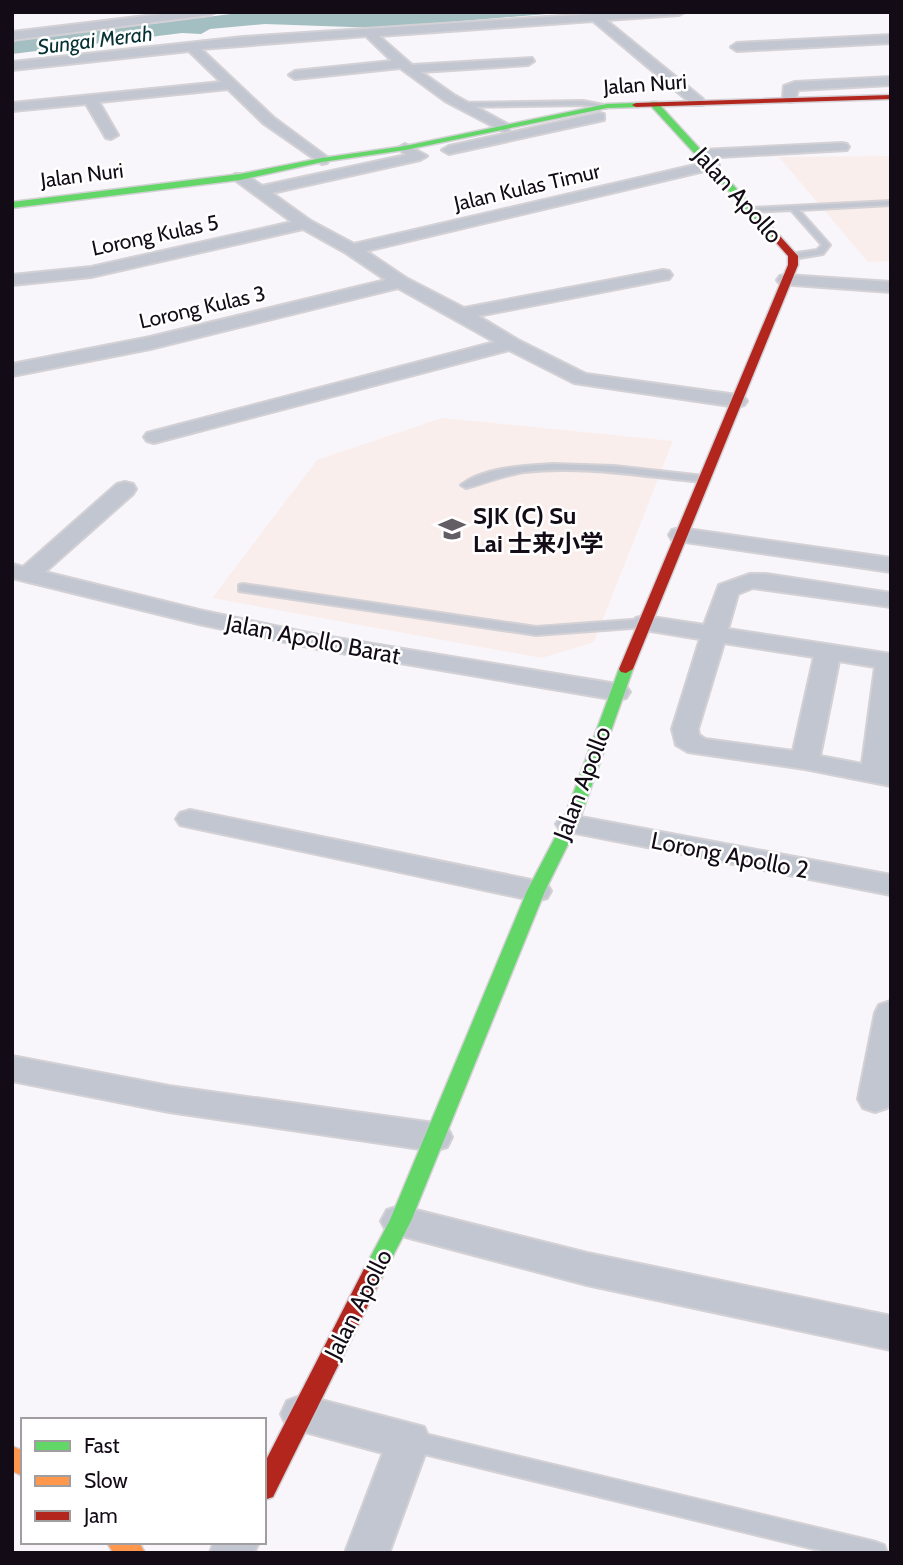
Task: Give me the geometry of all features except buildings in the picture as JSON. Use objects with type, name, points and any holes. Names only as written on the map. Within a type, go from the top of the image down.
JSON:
[{"type":"street","points":[[12,36],[210,12]]},
{"type":"street","points":[[12,66],[243,41],[679,12]]},
{"type":"street","points":[[596,18],[698,102]]},
{"type":"street","points":[[369,33],[404,66],[457,105],[504,128]]},
{"type":"street","points":[[737,47],[891,39]]},
{"type":"street","points":[[193,48],[268,120],[322,160]]},
{"type":"street","points":[[295,75],[404,66],[528,61]]},
{"type":"street","points":[[790,98],[789,89],[795,86],[891,81]]},
{"type":"street","points":[[12,107],[232,85]]},
{"type":"street","name":"Jalan Nuri","points":[[12,205],[240,177],[322,160],[405,148],[461,144],[603,111],[654,104],[891,97]]},
{"type":"street","points":[[91,100],[111,135]]},
{"type":"street","name":"Jalan Apollo","points":[[266,1485],[401,1221],[536,891],[570,824],[617,692],[793,265],[793,256],[654,104]]},
{"type":"street","name":"Jalan Nuri","points":[[461,144],[504,128],[565,119]]},
{"type":"street","name":"Jalan Kulas Timur","points":[[352,249],[707,159],[842,147]]},
{"type":"street","points":[[260,191],[420,156],[405,148]]},
{"type":"street","points":[[240,177],[305,224],[352,249],[400,282],[462,314],[511,344],[581,379],[737,401]]},
{"type":"street","name":"Lorong Kulas 5","points":[[12,280],[91,272],[305,224]]},
{"type":"street","points":[[462,314],[663,275]]},
{"type":"street","points":[[786,280],[891,287]]},
{"type":"street","name":"Lorong Kulas 3","points":[[12,370],[150,343],[400,282]]},
{"type":"street","points":[[154,437],[511,344]]},
{"type":"street","points":[[21,572],[125,489]]},
{"type":"street","points":[[680,535],[891,565]]},
{"type":"street","name":"Jalan Apollo Barat","points":[[21,572],[199,617],[318,642],[617,692]]},
{"type":"street","points":[[645,623],[712,634],[890,662],[882,776],[805,761],[698,746],[686,739],[685,729],[712,634],[727,590],[750,581],[891,600]]},
{"type":"street","points":[[805,761],[828,652]]},
{"type":"street","points":[[190,819],[536,891]]},
{"type":"street","name":"Lorong Apollo 2","points":[[570,824],[891,885]]},
{"type":"street","points":[[875,1099],[891,1013]]},
{"type":"street","points":[[12,1068],[72,1082],[217,1107],[434,1137]]},
{"type":"street","points":[[401,1221],[587,1269],[891,1333]]},
{"type":"street","points":[[302,1414],[409,1440],[367,1553]]},
{"type":"lane","points":[[457,105],[583,103],[603,111]]},
{"type":"lane","points":[[751,209],[891,203]]},
{"type":"lane","points":[[792,207],[826,245],[820,252],[793,256]]},
{"type":"lane","points":[[466,485],[488,475],[542,466],[704,479]]},
{"type":"lane","points":[[243,588],[536,631],[645,623]]},
{"type":"lane","points":[[409,1440],[876,1553]]},
{"type":"shaded area","points":[[891,156],[891,261],[868,262],[779,157]]},
{"type":"shaded area","name":"SJK (C) Su Lai 士来小学","points":[[442,418],[673,441],[594,642],[542,658],[212,598],[317,460]]},
{"type":"water","name":"Sungai Merah","points":[[247,12],[571,12],[379,28],[265,24],[210,29],[201,34],[182,33],[12,54],[12,41]]},
{"type":"traffic: fast","points":[[654,104],[775,236]]},
{"type":"traffic: fast","points":[[12,205],[240,177],[322,160],[405,148],[607,106],[636,105]]},
{"type":"traffic: fast","points":[[373,1273],[400,1221],[536,891],[570,824],[626,669]]},
{"type":"traffic: slow","points":[[12,1457],[21,1464]]},
{"type":"traffic: slow","points":[[122,1544],[133,1553]]},
{"type":"traffic: jam","points":[[636,105],[891,97]]},
{"type":"traffic: jam","points":[[626,669],[793,265],[793,256],[775,236]]},
{"type":"traffic: jam","points":[[266,1485],[373,1273]]},
{"type":"place","name":"SJK (C) Su Lai 士来小学","points":[[452,529]]}]
